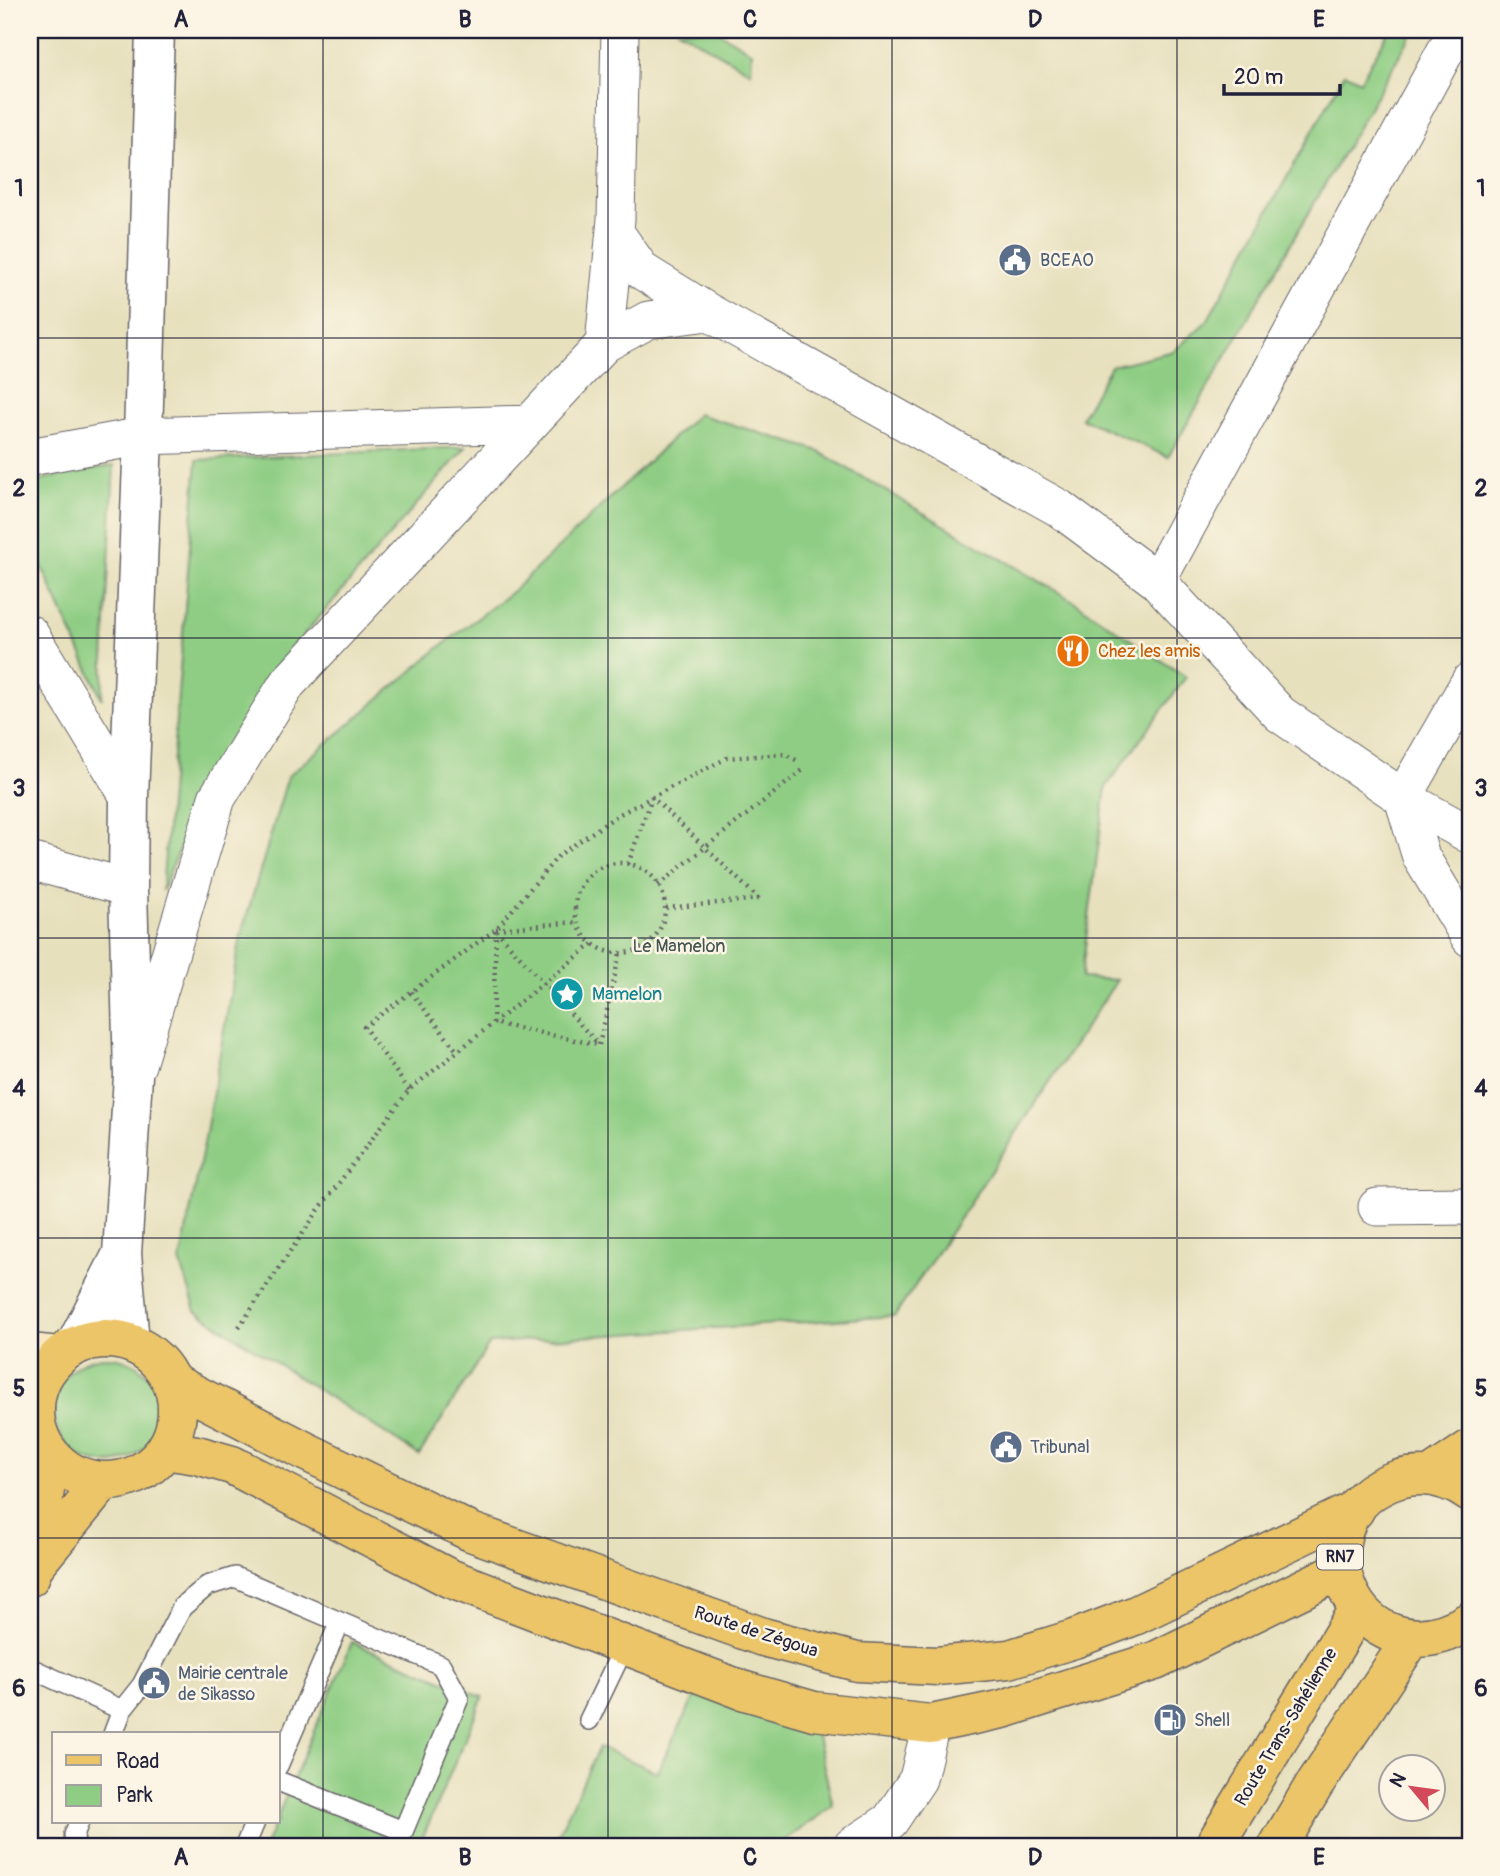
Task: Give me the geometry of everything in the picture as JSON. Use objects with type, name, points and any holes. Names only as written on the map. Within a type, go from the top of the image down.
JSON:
[{"type":"main road","points":[[112,1338],[130,1342],[148,1352],[163,1366],[173,1382],[177,1417],[173,1434],[165,1450],[145,1470],[118,1481],[103,1482],[83,1478],[65,1469],[51,1455],[42,1441],[32,1406],[55,1352],[93,1339],[112,1338]]},
{"type":"main road","name":"Route de Zégoua","points":[[173,1382],[305,1451],[471,1532],[763,1637],[857,1662],[937,1666],[1009,1659],[1074,1639],[1134,1616],[1355,1510]]},
{"type":"main road","name":"RN7","points":[[1430,1476],[1470,1449]]},
{"type":"main road","points":[[165,1450],[197,1455],[232,1465],[449,1578],[743,1690],[814,1712],[931,1724],[1003,1709],[1155,1661],[1340,1570]]},
{"type":"main road","points":[[32,1572],[51,1455]]},
{"type":"main road","name":"RN7","points":[[1470,1493],[1450,1481],[1430,1476],[1409,1477],[1388,1483],[1370,1494],[1355,1510],[1345,1528],[1340,1549],[1340,1570],[1347,1590],[1358,1609],[1373,1623],[1392,1633],[1412,1638],[1433,1638],[1454,1632],[1470,1622]]},
{"type":"main road","points":[[32,1572],[103,1482]]},
{"type":"main road","name":"Route Trans-Sahélienne","points":[[1214,1846],[1358,1609]]},
{"type":"main road","points":[[1278,1846],[1313,1787],[1412,1638]]},
{"type":"street","points":[[130,1342],[122,1254],[133,1076],[128,888],[129,797],[155,30]]},
{"type":"street","points":[[604,344],[615,232],[620,30]]},
{"type":"street","points":[[1157,581],[1458,45]]},
{"type":"street","points":[[615,232],[642,271],[708,312],[1059,508],[1157,581],[1280,714],[1403,798],[1470,835]]},
{"type":"street","points":[[133,1076],[217,798],[287,684],[604,344],[648,320],[708,312]]},
{"type":"street","points":[[30,457],[143,436],[529,424]]},
{"type":"street","points":[[30,634],[129,797]]},
{"type":"street","points":[[1470,681],[1403,798],[1421,857],[1470,938]]},
{"type":"street","points":[[30,861],[128,888]]},
{"type":"street","points":[[1377,1207],[1470,1206]]},
{"type":"street","points":[[55,1352],[122,1254]]},
{"type":"street","points":[[852,1846],[890,1821],[918,1779],[931,1724]]},
{"type":"lane","points":[[114,1732],[122,1710],[142,1685],[182,1606],[207,1586],[235,1577],[441,1665],[459,1699],[400,1839],[280,1782]]},
{"type":"lane","points":[[280,1761],[340,1622]]},
{"type":"lane","points":[[589,1720],[625,1645]]},
{"type":"lane","points":[[30,1668],[122,1710]]},
{"type":"lane","points":[[75,1846],[74,1835],[78,1824]]},
{"type":"lane","points":[[245,1846],[254,1824]]},
{"type":"path","points":[[409,1090],[363,1027],[496,929],[559,855],[618,815],[727,758],[785,754],[800,762]]},
{"type":"path","points":[[658,885],[803,770]]},
{"type":"path","points":[[652,797],[759,899],[666,908]]},
{"type":"path","points":[[628,864],[652,797]]},
{"type":"path","points":[[612,864],[628,864],[643,869],[658,885],[663,892],[666,908],[657,935],[647,945],[634,952],[606,951],[583,934],[577,922],[578,893],[586,880],[598,869],[612,864]]},
{"type":"path","points":[[496,929],[577,922]]},
{"type":"path","points":[[496,929],[599,1045]]},
{"type":"path","points":[[493,1023],[496,929]]},
{"type":"path","points":[[239,1326],[320,1208],[409,1090],[593,944]]},
{"type":"path","points":[[599,1045],[620,953]]},
{"type":"path","points":[[411,992],[457,1051]]},
{"type":"path","points":[[493,1023],[599,1045]]},
{"type":"green space","points":[[678,30],[715,30],[752,52],[751,72]]},
{"type":"green space","points":[[1390,30],[1414,30],[1168,457],[1081,418],[1111,366],[1174,351],[1207,321],[1345,73],[1360,81]]},
{"type":"green space","name":"Le Mamelon","points":[[698,414],[816,450],[1075,602],[1186,677],[1106,787],[1081,978],[1117,980],[895,1316],[490,1343],[419,1455],[196,1311],[180,1261],[204,1144],[240,939],[288,776],[440,647],[513,591]]},
{"type":"green space","points":[[466,447],[277,666],[209,777],[162,891],[197,460]]},
{"type":"green space","points":[[114,465],[102,699],[30,541],[30,482]]},
{"type":"green space","points":[[107,1357],[127,1361],[144,1373],[156,1390],[160,1410],[156,1430],[144,1447],[127,1459],[107,1463],[87,1459],[70,1447],[58,1430],[54,1410],[58,1390],[70,1373],[87,1361]]},
{"type":"green space","points":[[352,1642],[483,1697],[419,1846],[265,1846],[274,1824],[280,1824],[280,1810]]},
{"type":"green space","points":[[700,1686],[816,1732],[833,1806],[777,1846],[553,1846],[599,1747],[657,1772]]},
{"type":"place","name":"BCEAO","points":[[1015,260]]},
{"type":"place","name":"Chez les amis","points":[[1073,651]]},
{"type":"place","name":"Mamelon","points":[[567,994]]},
{"type":"place","name":"Tribunal","points":[[1006,1447]]},
{"type":"place","name":"Mairie centrale de Sikasso","points":[[154,1683]]},
{"type":"place","name":"Shell","points":[[1170,1720]]}]
